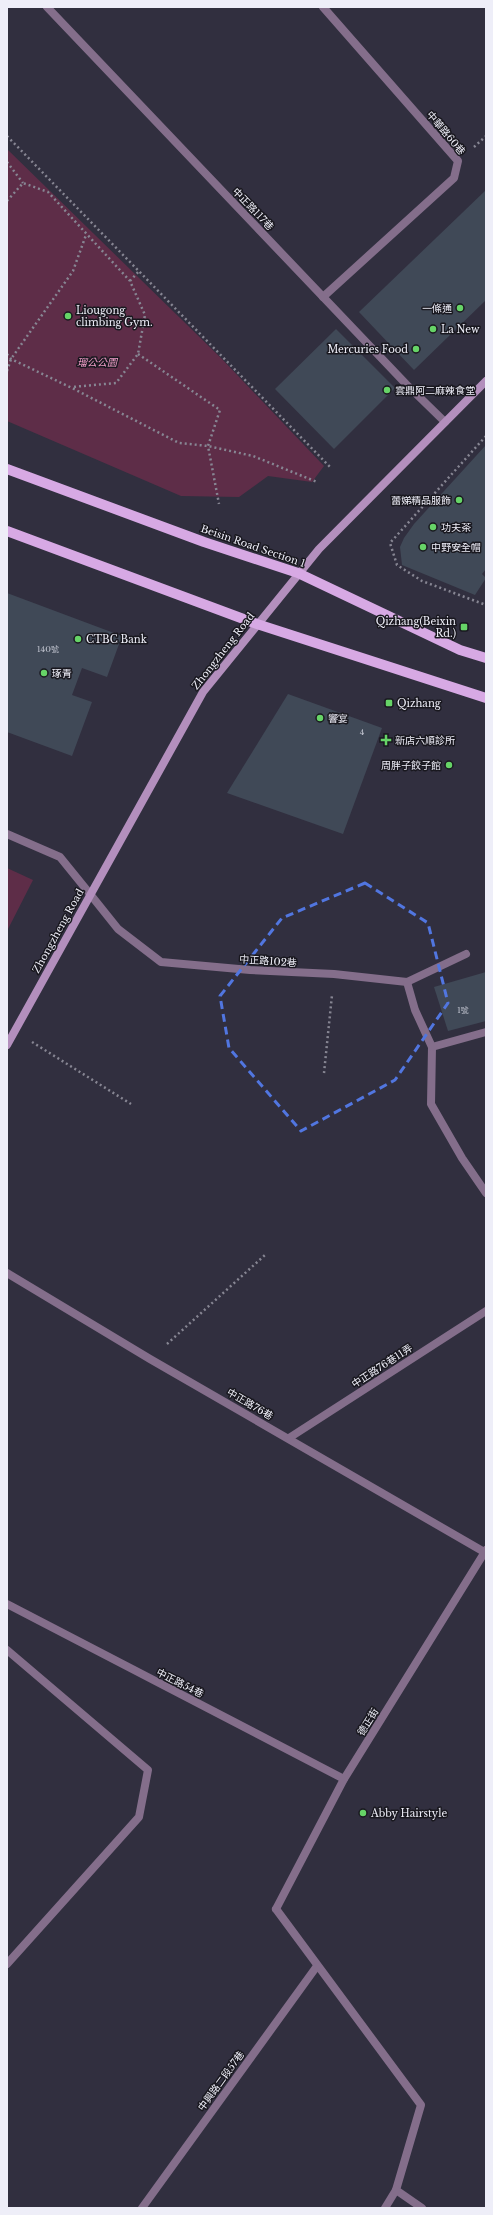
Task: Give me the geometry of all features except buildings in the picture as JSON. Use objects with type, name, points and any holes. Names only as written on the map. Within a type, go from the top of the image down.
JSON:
[{"type":"main road","name":"Beisin Road Section 1","points":[[7,469],[204,542],[298,573],[460,650],[486,658]]},
{"type":"main road","points":[[7,531],[257,624],[486,698]]},
{"type":"street","name":"中正路117巷","points":[[47,7],[323,297],[445,422]]},
{"type":"street","name":"中華路60巷","points":[[323,7],[458,161],[454,178],[323,297]]},
{"type":"street","name":"Zhongzheng Road","points":[[7,1045],[203,692],[319,549],[486,381]]},
{"type":"street","name":"中正路102巷","points":[[7,834],[60,857],[118,929],[161,962],[250,970],[334,974],[407,982]]},
{"type":"street","points":[[466,954],[407,982],[415,1010],[432,1047],[431,1104],[462,1158],[486,1193]]},
{"type":"street","points":[[432,1047],[486,1032]]},
{"type":"street","name":"中正路76巷","points":[[7,1273],[150,1359],[485,1552]]},
{"type":"street","name":"中正路76巷11弄","points":[[289,1438],[486,1311]]},
{"type":"street","name":"德正街","points":[[317,1966],[276,1909],[344,1779],[485,1552]]},
{"type":"street","name":"中正路54巷","points":[[7,1604],[344,1779]]},
{"type":"street","points":[[7,1650],[148,1770],[139,1817],[7,1964]]},
{"type":"street","points":[[317,1966],[421,2104],[396,2190],[385,2208]]},
{"type":"street","name":"中興路二段57巷","points":[[142,2208],[317,1966]]},
{"type":"street","points":[[396,2190],[422,2208]]},
{"type":"path","points":[[7,136],[330,468]]},
{"type":"path","points":[[7,162],[23,183],[48,192],[130,281],[144,315],[138,354],[116,383],[72,388]]},
{"type":"path","points":[[7,201],[23,183]]},
{"type":"path","points":[[7,371],[11,359],[73,270],[86,235]]},
{"type":"path","points":[[130,281],[139,271]]},
{"type":"path","points":[[7,354],[11,359],[72,388],[179,443],[208,446],[253,456],[318,482]]},
{"type":"path","points":[[138,354],[220,410],[208,446],[219,504]]},
{"type":"path","points":[[486,436],[390,543],[397,565],[416,577],[486,605]]},
{"type":"path","points":[[324,1073],[334,974]]},
{"type":"path","points":[[15,1031],[131,1104]]},
{"type":"path","points":[[150,1359],[265,1255]]},
{"type":"highlighted area","points":[[365,883],[428,923],[448,1003],[395,1080],[301,1131],[229,1048],[220,996],[282,918]]},
{"type":"green space","name":"瑠公公園","points":[[7,149],[222,359],[324,466],[312,482],[268,476],[239,497],[181,496],[7,421]]},
{"type":"green space","points":[[7,868],[33,880],[7,931]]},
{"type":"place","name":"一條通","points":[[460,308]]},
{"type":"place","name":"Liougong climbing Gym.","points":[[68,316]]},
{"type":"place","name":"La New","points":[[433,329]]},
{"type":"place","name":"Mercuries Food","points":[[416,349]]},
{"type":"place","name":"雲鼎阿二麻辣食堂","points":[[387,390]]},
{"type":"place","name":"蕾娣精品服飾","points":[[459,500]]},
{"type":"place","name":"功夫茶","points":[[433,527]]},
{"type":"place","name":"中野安全帽","points":[[423,547]]},
{"type":"place","name":"Qizhang(Beixin Rd.)","points":[[464,627]]},
{"type":"place","name":"CTBC Bank","points":[[78,639]]},
{"type":"place","name":"琢青","points":[[44,673]]},
{"type":"place","name":"Qizhang","points":[[389,703]]},
{"type":"place","name":"響宴","points":[[320,718]]},
{"type":"place","name":"新店六順診所","points":[[386,740]]},
{"type":"place","name":"周胖子餃子館","points":[[449,765]]},
{"type":"place","name":"Abby Hairstyle","points":[[363,1813]]}]
